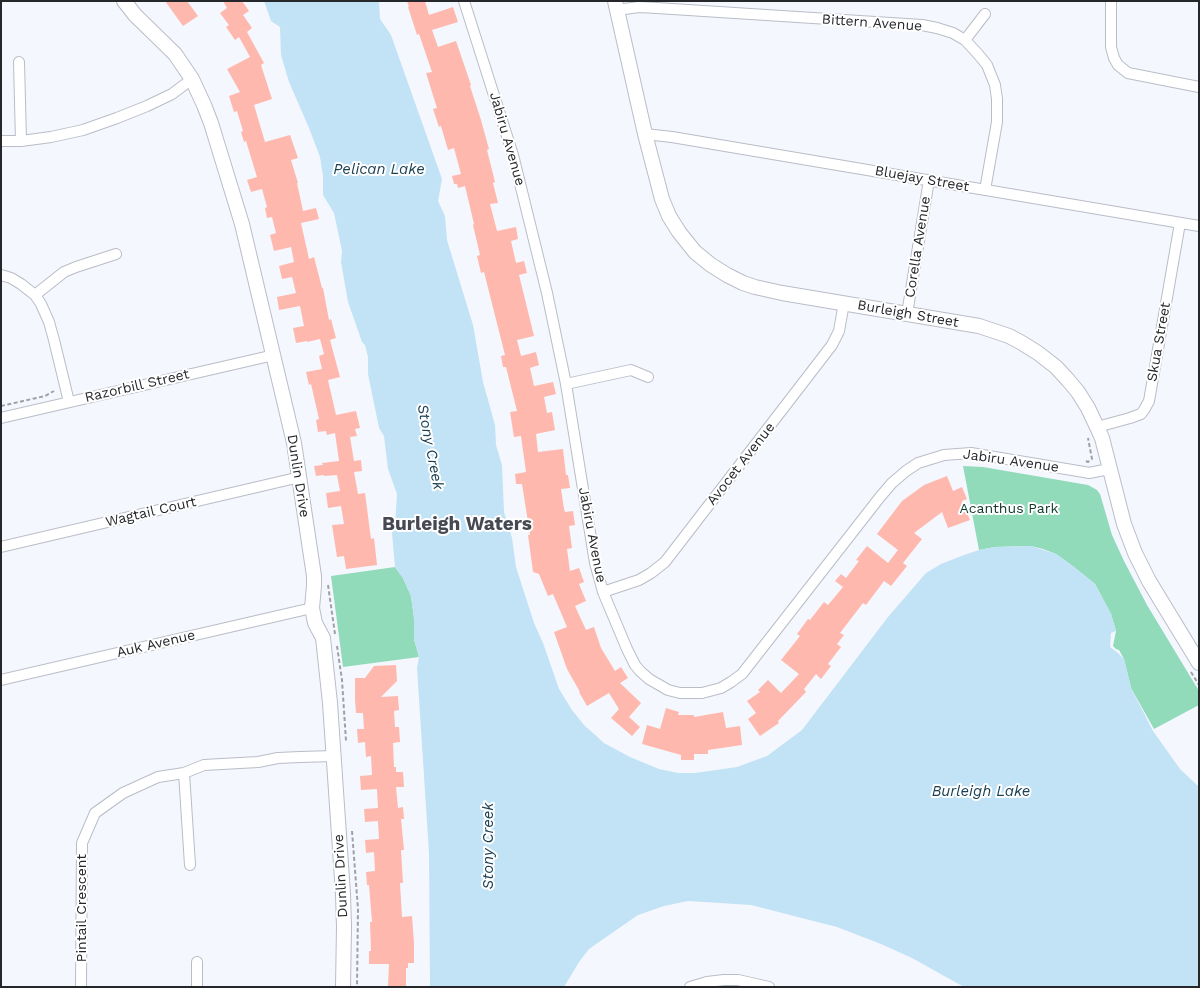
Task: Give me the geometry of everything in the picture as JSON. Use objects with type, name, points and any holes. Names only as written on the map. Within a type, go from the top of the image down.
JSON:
[{"type":"street","name":"Dunlin Drive","points":[[124,1],[135,15],[175,54],[192,79],[211,123],[238,206],[294,443],[314,576],[312,608],[315,622],[323,638],[330,703],[343,903],[343,987]]},
{"type":"street","name":"Jabiru Avenue","points":[[464,1],[513,156],[547,293],[566,384],[595,563],[604,592],[627,649],[640,671],[649,679],[668,690],[692,694],[711,692],[721,688],[742,674],[880,497],[892,483],[918,463],[944,455],[971,453],[1089,473],[1109,469]]},
{"type":"street","points":[[1112,1],[1111,47],[1118,66],[1128,73],[1199,87]]},
{"type":"street","name":"Bittern Avenue","points":[[616,6],[922,25],[937,28],[965,40],[986,66],[995,85],[997,99],[997,122],[985,190]]},
{"type":"street","name":"Burleigh Street","points":[[616,6],[662,199],[669,216],[679,232],[696,252],[711,265],[727,275],[756,287],[844,304],[978,326],[1009,336],[1038,353],[1068,380],[1088,408],[1092,430],[1102,438],[1124,524],[1135,553],[1149,581],[1199,663]]},
{"type":"street","points":[[965,40],[985,14]]},
{"type":"street","points":[[19,62],[21,140]]},
{"type":"street","points":[[1,141],[68,134],[147,106],[172,94],[192,79]]},
{"type":"street","name":"Bluejay Street","points":[[645,134],[1199,226]]},
{"type":"street","name":"Corella Avenue","points":[[907,314],[929,180]]},
{"type":"street","name":"Skua Street","points":[[1092,430],[1141,414],[1149,401],[1180,223]]},
{"type":"street","points":[[35,294],[64,272],[116,254]]},
{"type":"street","points":[[1,275],[11,278],[35,294],[41,304],[48,322],[69,402]]},
{"type":"street","name":"Avocet Avenue","points":[[604,592],[639,580],[651,574],[665,562],[832,345],[839,330],[844,304]]},
{"type":"street","name":"Razorbill Street","points":[[1,418],[274,355]]},
{"type":"street","points":[[566,384],[631,370],[648,377]]},
{"type":"street","name":"Wagtail Court","points":[[1,548],[300,477]]},
{"type":"street","name":"Auk Avenue","points":[[1,680],[312,608]]},
{"type":"street","name":"Pintail Crescent","points":[[81,987],[82,844],[95,813],[123,793],[158,777],[184,773],[204,765],[258,762],[278,758],[334,756]]},
{"type":"street","points":[[184,773],[190,865]]},
{"type":"street","points":[[197,962],[197,987]]},
{"type":"street","points":[[690,987],[724,980],[738,980],[769,987]]},
{"type":"path","points":[[1,406],[45,396],[54,391]]},
{"type":"path","points":[[1078,460],[1088,462],[1092,458],[1090,448],[1092,430]]},
{"type":"green space","name":"Acanthus Park","points":[[963,466],[983,467],[1088,485],[1097,490],[1100,494],[1112,535],[1124,561],[1147,605],[1199,691],[1199,705],[1154,729],[1131,688],[1124,659],[1119,650],[1113,646],[1116,631],[1111,614],[1095,584],[1056,554],[1043,549],[1031,546],[995,547],[979,550]]},
{"type":"green space","points":[[395,567],[403,578],[411,596],[414,639],[419,657],[343,667],[331,576]]},
{"type":"water","name":"Burleigh Lake","points":[[264,1],[379,1],[380,19],[391,35],[442,179],[438,201],[445,216],[447,240],[473,325],[483,382],[495,425],[496,445],[502,465],[504,512],[512,538],[516,567],[534,623],[559,689],[584,725],[604,743],[630,757],[659,769],[678,773],[695,773],[737,767],[767,756],[802,730],[888,617],[926,573],[941,564],[964,555],[995,547],[1031,546],[1056,554],[1095,584],[1111,614],[1116,631],[1111,633],[1110,647],[1124,659],[1131,688],[1153,731],[1180,769],[1199,787],[1199,987],[964,987],[912,958],[837,927],[751,905],[688,901],[664,906],[638,915],[589,949],[564,987],[430,987],[429,853],[417,668],[419,657],[414,639],[411,596],[403,578],[395,567],[392,533],[395,527],[397,494],[388,469],[384,436],[379,428],[368,374],[368,357],[365,345],[362,342],[348,302],[341,262],[342,251],[334,213],[323,195],[320,157],[289,82],[281,55],[280,27],[271,21]]},
{"type":"building","points":[[165,1],[187,1],[198,16],[183,26]]},
{"type":"building","points":[[223,1],[242,1],[249,11],[243,15],[252,28],[247,32],[264,63],[261,65],[272,99],[254,105],[265,142],[290,135],[298,158],[291,160],[298,183],[303,211],[316,208],[319,219],[301,223],[309,259],[314,257],[323,288],[329,320],[331,319],[336,338],[330,340],[340,377],[328,380],[336,415],[356,411],[360,428],[355,429],[357,436],[350,437],[354,461],[361,460],[362,471],[354,472],[358,494],[365,493],[371,539],[374,538],[377,565],[346,569],[344,556],[337,557],[332,525],[344,524],[341,506],[328,508],[326,493],[340,491],[337,475],[316,476],[314,466],[339,461],[335,433],[327,435],[326,431],[318,432],[316,420],[319,419],[311,384],[309,385],[306,372],[322,369],[319,356],[324,354],[320,339],[296,343],[293,328],[304,326],[300,306],[279,310],[277,297],[296,293],[292,277],[282,279],[279,266],[294,262],[291,247],[274,251],[270,235],[276,233],[272,217],[267,218],[265,208],[267,207],[262,189],[251,192],[247,180],[257,177],[246,141],[244,142],[237,111],[234,112],[229,96],[240,92],[227,69],[250,57],[239,37],[235,40],[226,27],[229,25],[220,13],[227,8]]},
{"type":"building","points":[[407,1],[425,1],[429,15],[453,7],[458,22],[432,30],[438,47],[456,41],[471,85],[489,149],[487,150],[495,182],[493,183],[498,203],[490,204],[497,231],[516,227],[518,239],[511,241],[516,263],[524,261],[527,273],[519,275],[534,336],[517,340],[521,356],[536,352],[539,365],[530,368],[534,386],[553,382],[556,394],[544,397],[547,413],[552,412],[555,430],[536,434],[538,452],[563,449],[566,475],[568,475],[570,488],[561,489],[564,509],[565,512],[573,511],[575,525],[569,526],[572,548],[567,549],[570,571],[579,568],[584,582],[579,584],[586,601],[575,606],[586,630],[594,627],[601,648],[615,671],[621,667],[628,678],[620,683],[641,703],[629,717],[640,727],[632,736],[611,718],[619,709],[609,693],[587,706],[567,669],[554,632],[567,627],[553,594],[548,596],[539,574],[533,572],[528,535],[530,535],[522,484],[516,484],[515,474],[526,472],[521,436],[514,437],[510,412],[517,411],[506,367],[503,367],[501,356],[505,355],[484,272],[481,273],[477,256],[480,255],[465,186],[458,188],[457,184],[454,184],[452,176],[461,174],[454,148],[448,150],[441,126],[439,127],[433,109],[437,108],[426,73],[432,72],[419,34],[417,35]]},
{"type":"building","points":[[947,476],[953,491],[962,487],[967,499],[962,501],[970,520],[948,528],[942,512],[914,533],[922,539],[903,563],[907,566],[891,586],[884,581],[866,605],[863,603],[840,633],[844,635],[837,644],[841,647],[828,664],[831,666],[821,679],[816,674],[804,689],[806,692],[778,721],[779,723],[760,736],[748,719],[756,713],[747,701],[760,692],[758,690],[768,680],[781,693],[799,674],[781,660],[800,636],[797,634],[808,619],[810,620],[824,602],[828,605],[843,587],[835,581],[841,574],[846,578],[859,561],[856,560],[867,546],[888,563],[898,550],[877,534],[902,501],[924,485]]},
{"type":"building","points":[[396,665],[397,681],[381,697],[398,696],[399,710],[394,711],[395,727],[399,727],[400,742],[393,743],[394,767],[396,767],[396,772],[403,772],[404,787],[396,787],[398,808],[403,807],[404,819],[401,819],[404,850],[401,850],[403,883],[400,883],[402,917],[412,916],[414,943],[414,963],[408,963],[408,968],[406,968],[406,987],[388,987],[389,964],[369,964],[369,951],[371,951],[370,922],[372,922],[366,872],[375,871],[374,852],[366,853],[365,840],[379,839],[378,821],[365,822],[364,809],[378,808],[377,789],[361,790],[360,776],[372,775],[371,756],[366,757],[365,742],[358,743],[357,729],[364,729],[363,713],[356,713],[355,699],[355,678],[365,678],[374,666]]},
{"type":"building","points":[[666,708],[679,712],[678,715],[694,715],[694,717],[723,712],[726,728],[740,726],[742,745],[708,750],[708,754],[694,754],[694,760],[681,760],[681,755],[642,744],[647,725],[660,729]]},
{"type":"district","name":"Burleigh Waters","points":[[457,524]]},
{"type":"water label","name":"Pelican Lake","points":[[379,170]]},
{"type":"water label","name":"Stony Creek","points":[[430,447]]},
{"type":"water label","name":"Stony Creek","points":[[489,846]]}]
